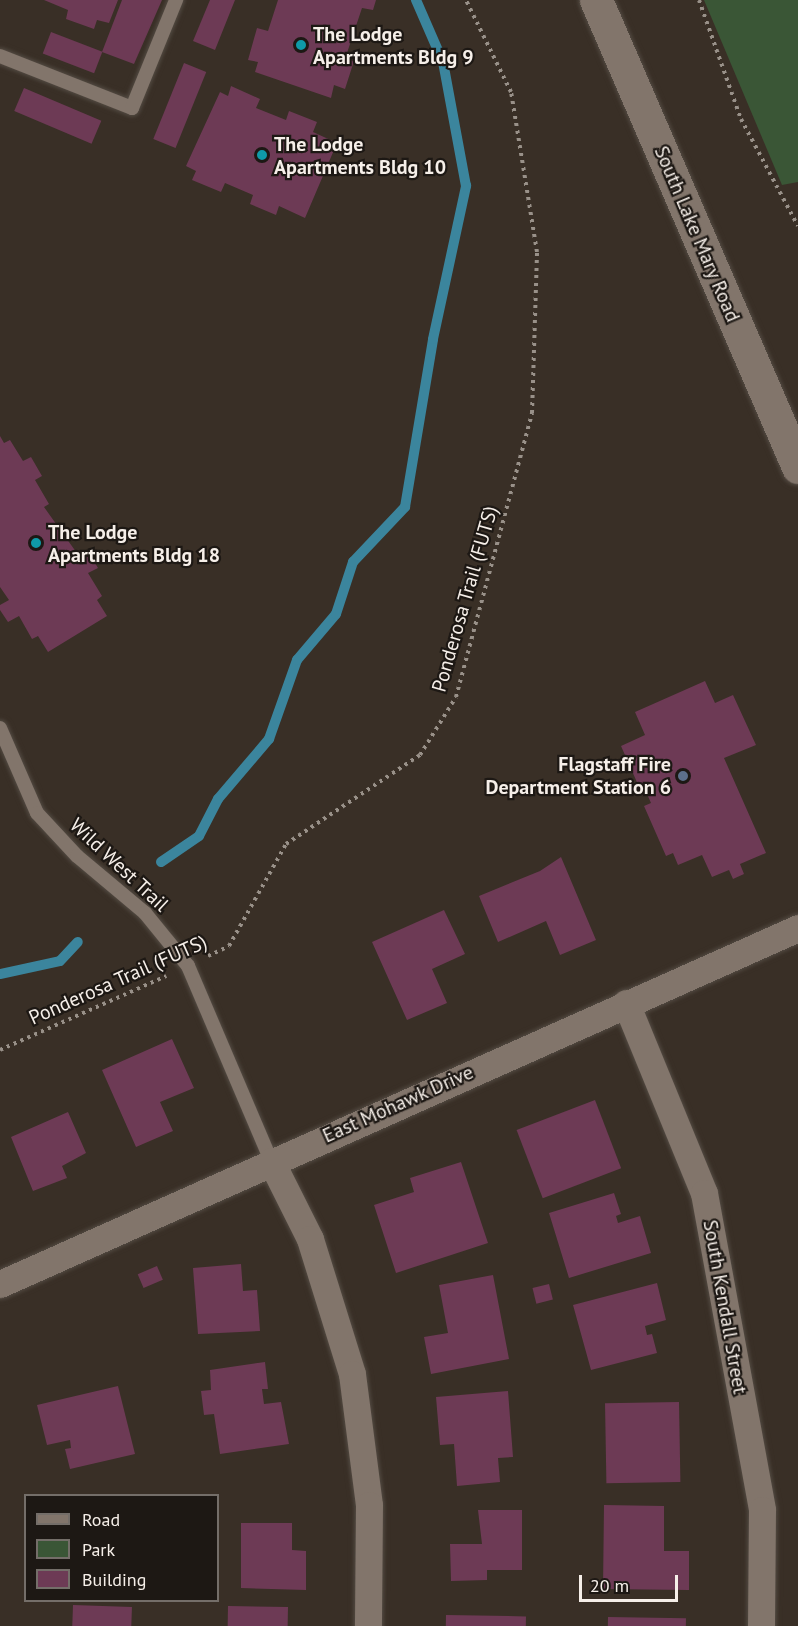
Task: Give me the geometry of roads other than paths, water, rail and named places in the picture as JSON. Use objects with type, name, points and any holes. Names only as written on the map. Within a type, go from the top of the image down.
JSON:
[{"type":"main road","name":"South Lake Mary Road","points":[[596,0],[798,467]]},
{"type":"street","name":"East Mohawk Drive","points":[[0,1284],[271,1161],[798,928]]},
{"type":"street","name":"South Kendall Street","points":[[626,1003],[704,1193],[762,1510],[760,1626]]},
{"type":"street","points":[[271,1161],[310,1239],[352,1374],[369,1505],[368,1626]]},
{"type":"lane","points":[[0,56],[132,108],[176,0]]},
{"type":"lane","name":"Wild West Trail","points":[[0,728],[37,813],[77,856],[145,913],[188,966],[271,1161]]},
{"type":"waterway","points":[[161,862],[199,836],[218,799],[269,739],[297,660],[336,614],[353,562],[405,507],[433,339],[466,186],[443,62],[416,0]]},
{"type":"waterway","points":[[0,974],[60,961],[78,942]]},
{"type":"place","name":"The Lodge Apartments Bldg 9","points":[[301,45]]},
{"type":"place","name":"The Lodge Apartments Bldg 10","points":[[262,155]]},
{"type":"place","name":"The Lodge Apartments Bldg 18","points":[[36,543]]},
{"type":"place","name":"Flagstaff Fire Department Station 6","points":[[683,776]]}]
